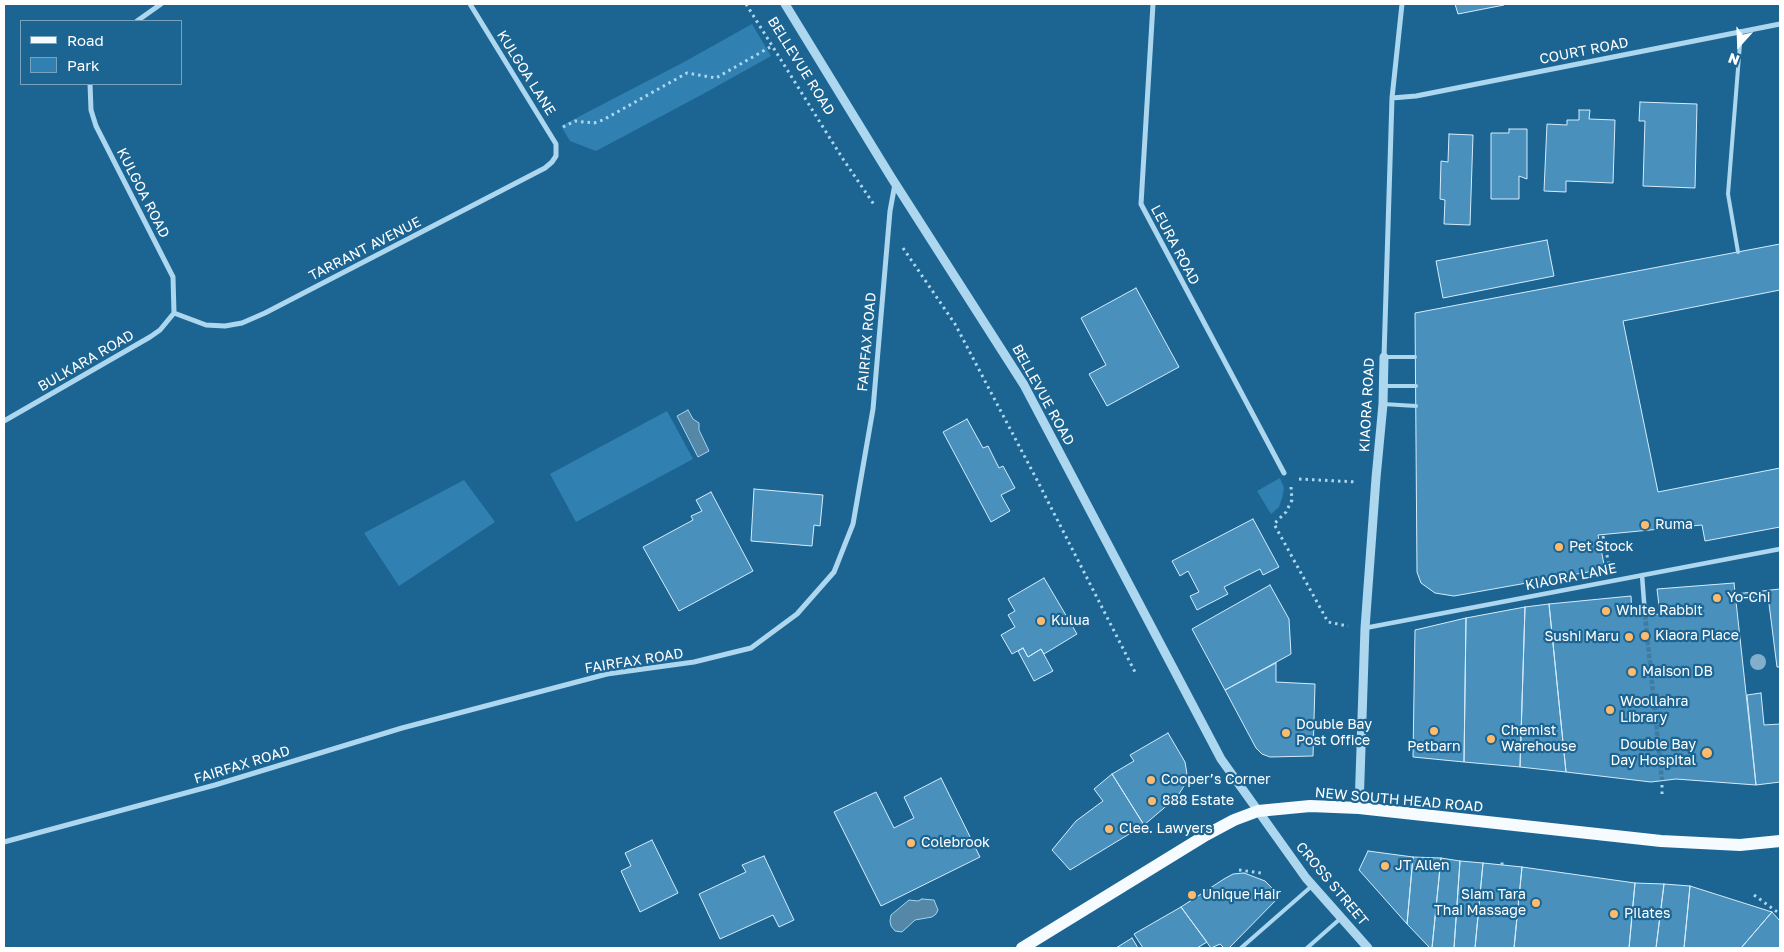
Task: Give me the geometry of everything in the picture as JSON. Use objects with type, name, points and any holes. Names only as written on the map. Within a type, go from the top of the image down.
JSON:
[{"type":"main road","name":"NEW SOUTH HEAD ROAD","points":[[1022,948],[1206,835],[1234,820],[1258,811],[1310,806],[1359,808],[1661,841],[1740,845],[1780,841]]},
{"type":"street","points":[[139,20],[161,4]]},
{"type":"street","name":"KULGOA LANE","points":[[470,4],[556,144],[556,156]]},
{"type":"street","name":"BELLEVUE ROAD","points":[[785,4],[895,184],[1024,385],[1222,759],[1258,811]]},
{"type":"street","name":"LEURA ROAD","points":[[1153,4],[1140,204],[1284,473]]},
{"type":"street","name":"KIAORA ROAD","points":[[1359,808],[1365,628],[1383,386],[1392,98],[1402,4]]},
{"type":"street","name":"COURT ROAD","points":[[1392,98],[1416,96],[1780,24]]},
{"type":"street","name":"KULGOA ROAD","points":[[90,85],[91,110],[96,126],[173,277],[174,313]]},
{"type":"street","name":"TARRANT AVENUE","points":[[174,313],[206,325],[225,326],[242,323],[545,168],[556,156]]},
{"type":"street","name":"FAIRFAX ROAD","points":[[4,842],[205,788],[402,728],[607,674],[694,662],[750,648],[797,614],[834,572],[853,524],[873,409],[888,226],[895,184]]},
{"type":"street","name":"BULKARA ROAD","points":[[4,421],[150,337],[168,322],[174,313]]},
{"type":"street","name":"KIAORA LANE","points":[[1365,628],[1780,549]]},
{"type":"street","points":[[1642,575],[1645,615]]},
{"type":"street","name":"CROSS STREET","points":[[1258,811],[1306,878],[1368,948]]},
{"type":"lane","points":[[1738,252],[1728,194],[1740,31]]},
{"type":"lane","points":[[1384,357],[1416,357]]},
{"type":"lane","points":[[1383,386],[1416,386]]},
{"type":"lane","points":[[1382,404],[1416,406]]},
{"type":"lane","points":[[1241,948],[1313,885]]},
{"type":"lane","points":[[1308,948],[1342,918]]},
{"type":"path","name":"BELLEVUE ROAD","points":[[746,4],[843,159],[954,324],[1136,674]]},
{"type":"path","points":[[564,127],[575,121],[594,123],[603,120],[687,73],[716,78],[772,46]]},
{"type":"path","points":[[1365,628],[1328,622],[1274,524],[1286,512],[1292,500],[1291,488],[1284,473],[1290,470],[1295,479],[1375,484]]},
{"type":"path","points":[[1603,536],[1613,581]]},
{"type":"path","points":[[1662,780],[1662,794]]},
{"type":"path","points":[[1239,870],[1261,873]]},
{"type":"path","points":[[1754,895],[1780,914]]},
{"type":"green space","points":[[752,24],[771,56],[703,94],[596,151],[570,141],[561,126],[684,62]]},
{"type":"green space","points":[[667,411],[693,459],[576,522],[550,474]]},
{"type":"green space","points":[[1280,478],[1284,488],[1282,498],[1279,507],[1271,514],[1257,491]]},
{"type":"green space","points":[[464,480],[495,522],[399,586],[364,533]]},
{"type":"shaded area","points":[[688,410],[693,419],[699,423],[699,430],[709,451],[698,457],[677,416]]},
{"type":"shaded area","points":[[922,899],[934,900],[938,910],[936,914],[932,917],[915,920],[902,932],[895,931],[891,926],[891,915],[909,900],[918,901]]},
{"type":"building","points":[[1455,4],[1504,4],[1504,5],[1458,14]]},
{"type":"building","points":[[1640,102],[1697,104],[1695,188],[1643,186],[1645,121],[1639,121]]},
{"type":"building","points":[[1579,110],[1590,110],[1589,119],[1615,120],[1613,183],[1566,181],[1566,192],[1544,191],[1547,124],[1567,125],[1567,120],[1579,120]]},
{"type":"building","points":[[1509,129],[1527,129],[1527,179],[1519,176],[1519,199],[1491,199],[1491,133],[1509,133]]},
{"type":"building","points":[[1449,134],[1473,135],[1470,225],[1444,224],[1445,200],[1440,199],[1441,161],[1448,162]]},
{"type":"building","points":[[1547,240],[1554,276],[1443,298],[1436,261]]},
{"type":"building","points":[[1780,244],[1780,527],[1705,541],[1702,525],[1598,535],[1605,569],[1454,596],[1435,593],[1421,583],[1417,572],[1415,313]]},
{"type":"building","points":[[1136,288],[1179,367],[1107,406],[1089,374],[1106,365],[1081,318]]},
{"type":"building","points":[[1780,290],[1780,468],[1658,492],[1623,321]]},
{"type":"building","points":[[967,419],[983,448],[988,446],[999,468],[1003,466],[1015,488],[1001,495],[1010,511],[991,522],[943,432]]},
{"type":"building","points":[[754,489],[823,495],[820,526],[814,525],[812,546],[751,541]]},
{"type":"building","points":[[711,492],[753,571],[679,611],[643,547],[693,520],[691,516],[702,511],[696,500]]},
{"type":"building","points":[[1253,519],[1279,567],[1263,575],[1260,569],[1224,587],[1228,594],[1197,610],[1190,596],[1199,592],[1188,571],[1180,576],[1172,561]]},
{"type":"building","name":"Kulua","points":[[1044,578],[1077,634],[1044,654],[1041,649],[1028,657],[1023,648],[1012,654],[1001,635],[1015,627],[1008,615],[1015,611],[1008,599]]},
{"type":"building","points":[[1734,583],[1756,785],[1676,779],[1651,782],[1566,772],[1549,604],[1631,596],[1632,616],[1660,614],[1657,589]]},
{"type":"building","points":[[1270,585],[1289,619],[1291,654],[1225,690],[1192,629]]},
{"type":"building","points":[[1780,589],[1780,667],[1777,667],[1768,596],[1736,599],[1735,594]]},
{"type":"building","points":[[1549,604],[1566,772],[1520,767],[1525,607]]},
{"type":"building","points":[[1525,607],[1520,767],[1464,762],[1466,618]]},
{"type":"building","points":[[1466,618],[1464,762],[1413,757],[1415,630]]},
{"type":"building","points":[[1023,648],[1028,657],[1041,649],[1053,671],[1034,681],[1018,651]]},
{"type":"building","points":[[1276,663],[1276,682],[1315,684],[1313,756],[1270,757],[1262,754],[1256,748],[1225,690]]},
{"type":"building","points":[[1761,693],[1764,725],[1780,724],[1780,782],[1756,785],[1747,695]]},
{"type":"building","name":"Cooper’s Corner","points":[[1168,733],[1185,762],[1187,774],[1184,786],[1177,797],[1144,825],[1112,774],[1134,761],[1130,755]]},
{"type":"building","points":[[1112,774],[1144,825],[1070,870],[1052,850],[1076,821],[1103,801],[1094,789]]},
{"type":"building","name":"Colebrook","points":[[941,778],[980,857],[881,906],[834,812],[876,792],[894,828],[914,818],[904,797]]},
{"type":"building","points":[[652,840],[678,893],[640,912],[621,871],[631,866],[625,853]]},
{"type":"building","points":[[1368,851],[1413,857],[1407,924],[1359,870]]},
{"type":"building","points":[[764,856],[794,920],[779,927],[773,915],[720,939],[699,894],[746,872],[742,865]]},
{"type":"building","points":[[1413,857],[1441,858],[1432,948],[1407,924]]},
{"type":"building","points":[[1441,858],[1460,861],[1454,948],[1432,948]]},
{"type":"building","points":[[1460,861],[1483,863],[1475,948],[1454,948]]},
{"type":"building","points":[[1483,863],[1522,867],[1514,948],[1475,948]]},
{"type":"building","points":[[1522,867],[1635,883],[1629,948],[1514,948]]},
{"type":"building","points":[[1244,873],[1265,881],[1280,896],[1229,948],[1224,948],[1220,944],[1211,948],[1181,907],[1233,874]]},
{"type":"building","points":[[1635,883],[1664,884],[1656,948],[1629,948]]},
{"type":"building","points":[[1664,884],[1690,886],[1684,948],[1656,948]]},
{"type":"building","points":[[1690,886],[1772,912],[1741,948],[1684,948]]},
{"type":"building","points":[[1181,907],[1207,942],[1197,948],[1143,948],[1134,934]]},
{"type":"building","points":[[1772,912],[1780,921],[1780,948],[1741,948]]},
{"type":"building","points":[[1132,938],[1138,948],[1116,948]]},
{"type":"tunnel","points":[[1645,615],[1662,780]]},
{"type":"place","name":"Ruma","points":[[1645,525]]},
{"type":"place","name":"Pet Stock","points":[[1559,547]]},
{"type":"place","name":"Yo-Chi","points":[[1717,598]]},
{"type":"place","name":"White Rabbit","points":[[1606,611]]},
{"type":"place","name":"Kulua","points":[[1041,621]]},
{"type":"place","name":"Kiaora Place","points":[[1645,636]]},
{"type":"place","name":"Sushi Maru","points":[[1629,637]]},
{"type":"place","name":"Maison DB","points":[[1632,672]]},
{"type":"place","name":"Woollahra Library","points":[[1610,710]]},
{"type":"place","name":"Petbarn","points":[[1434,731]]},
{"type":"place","name":"Double Bay Post Office","points":[[1286,733]]},
{"type":"place","name":"Chemist Warehouse","points":[[1491,739]]},
{"type":"place","name":"Double Bay Day Hospital","points":[[1707,753]]},
{"type":"place","name":"Cooper’s Corner","points":[[1151,780]]},
{"type":"place","name":"888 Estate","points":[[1152,801]]},
{"type":"place","name":"Clee. Lawyers","points":[[1109,829]]},
{"type":"place","name":"Colebrook","points":[[911,843]]},
{"type":"place","name":"JT Allen","points":[[1385,866]]},
{"type":"place","name":"Unique Hair","points":[[1192,895]]},
{"type":"place","name":"Siam Tara Thai Massage","points":[[1536,903]]},
{"type":"place","name":"Pilates","points":[[1614,914]]}]
